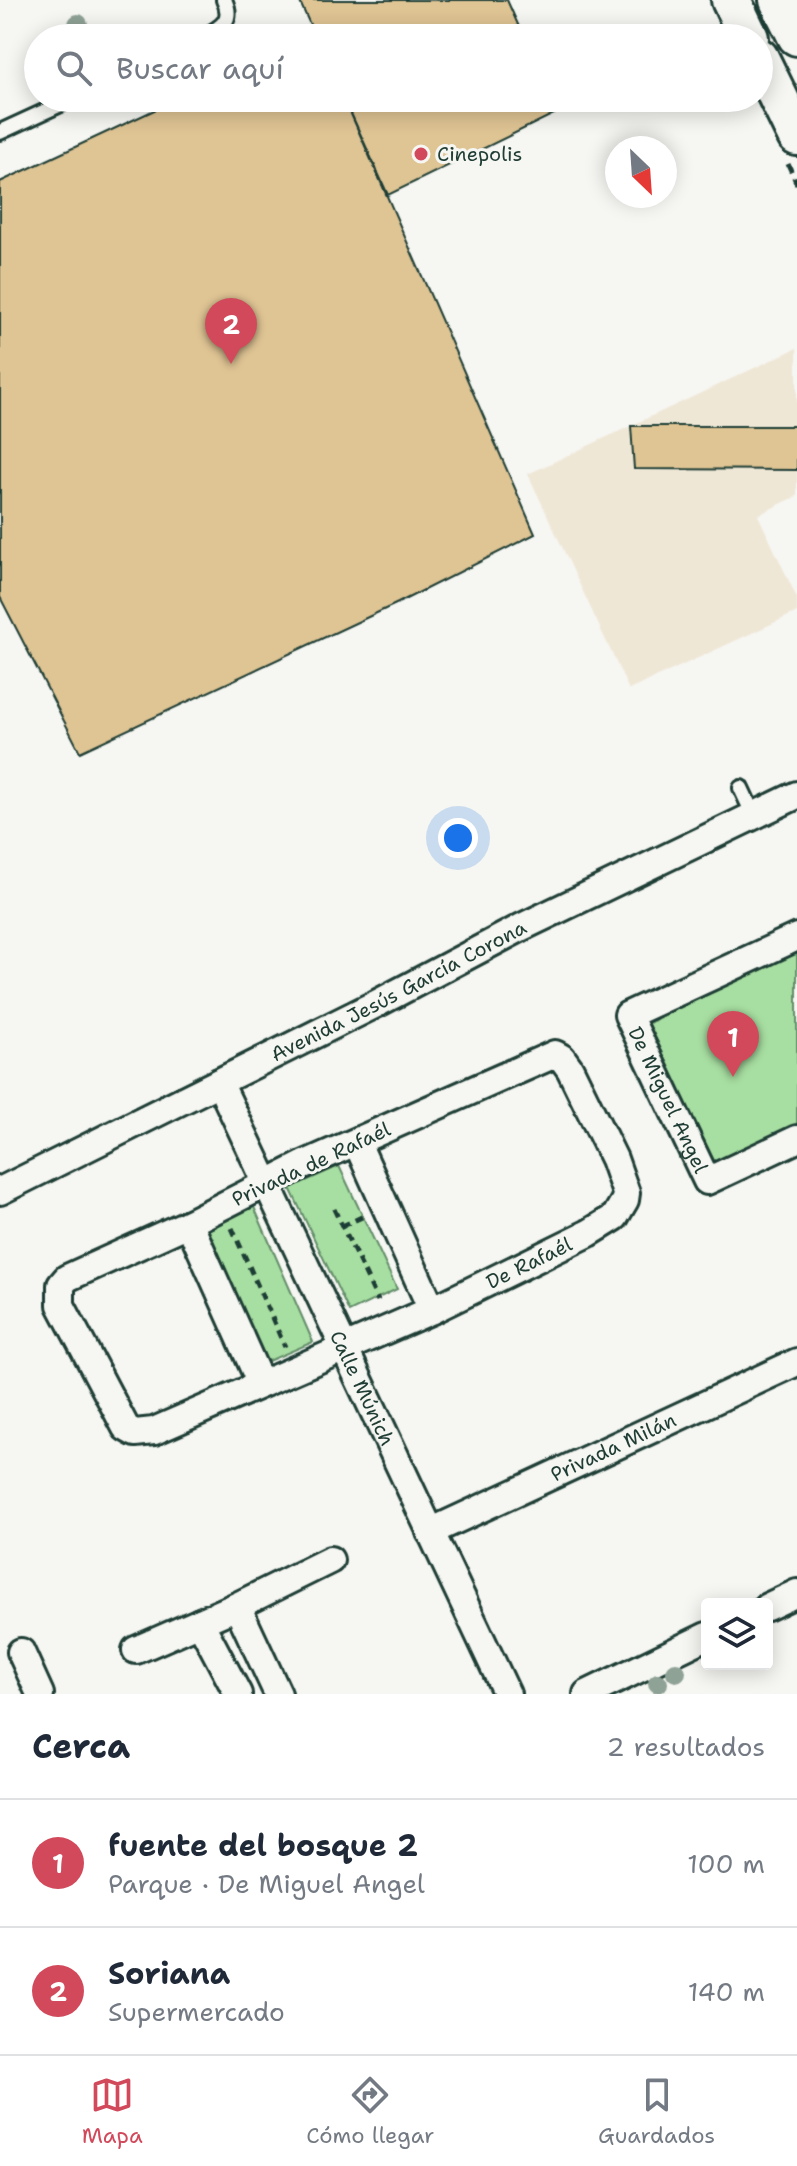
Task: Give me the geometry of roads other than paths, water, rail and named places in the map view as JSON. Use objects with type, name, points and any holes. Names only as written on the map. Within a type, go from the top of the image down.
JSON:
[{"type":"main road","points":[[779,0],[797,36]]},
{"type":"main road","points":[[773,87],[797,136]]},
{"type":"street","name":"Avenida Jesús García Corona","points":[[0,1191],[522,927],[797,795]]},
{"type":"street","name":"De Miguel Angel","points":[[797,937],[628,1015],[707,1181],[797,1139]]},
{"type":"street","name":"Privada de Rafaél","points":[[131,1432],[118,1417],[66,1317],[61,1305],[61,1285],[81,1270],[189,1223],[267,1182],[555,1054],[570,1069],[614,1159],[626,1193],[620,1210]]},
{"type":"street","name":"Calle Múnich","points":[[219,1082],[342,1350],[507,1694]]},
{"type":"street","points":[[357,1143],[432,1310]]},
{"type":"street","name":"De Rafaél","points":[[131,1432],[144,1434],[154,1431],[432,1310],[606,1224],[620,1210]]},
{"type":"street","points":[[189,1223],[261,1384]]},
{"type":"street","name":"Privada Milán","points":[[430,1532],[797,1362]]},
{"type":"street","points":[[136,1650],[237,1606],[330,1560]]},
{"type":"street","points":[[773,1604],[797,1593]]},
{"type":"street","points":[[237,1606],[278,1694]]},
{"type":"street","points":[[200,1622],[238,1694]]},
{"type":"street","points":[[587,1694],[701,1639]]},
{"type":"street","points":[[21,1652],[40,1694]]},
{"type":"lane","points":[[224,0],[228,7],[228,19],[224,24]]},
{"type":"lane","points":[[0,132],[44,112]]},
{"type":"lane","points":[[741,788],[754,816]]},
{"type":"place","name":"Cinepolis","points":[[421,154]]},
{"type":"place","name":"Soriana","points":[[231,364]]},
{"type":"place","name":"fuente del bosque 2","points":[[733,1077]]}]
